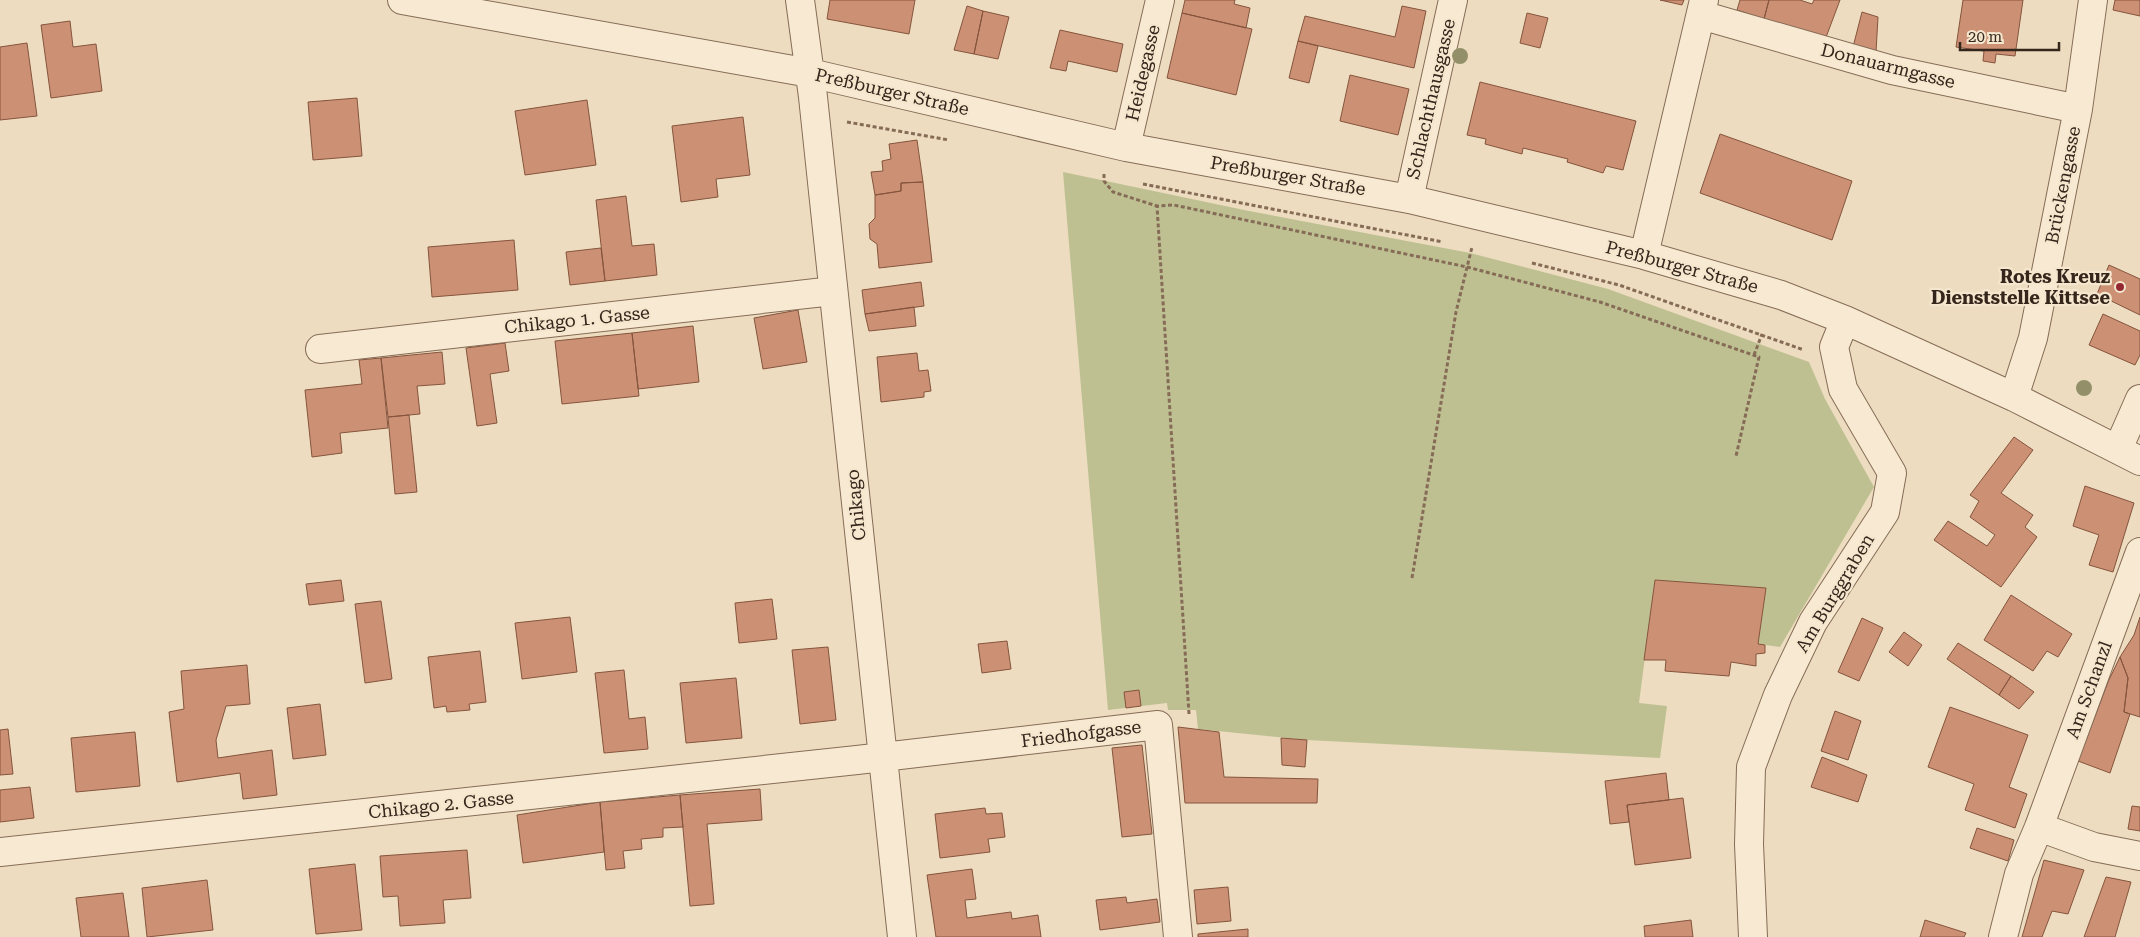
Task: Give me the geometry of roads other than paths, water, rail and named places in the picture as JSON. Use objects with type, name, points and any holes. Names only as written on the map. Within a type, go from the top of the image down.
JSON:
[{"type":"street","name":"Preßburger Straße","points":[[402,0],[810,73],[1126,147],[1409,199],[1644,255],[1781,295],[1845,320],[2014,397],[2129,455]]},
{"type":"street","name":"Chikago","points":[[800,0],[810,73],[902,937]]},
{"type":"street","name":"Heidegasse","points":[[1126,147],[1160,0]]},
{"type":"street","name":"Schlachthausgasse","points":[[1409,199],[1453,0]]},
{"type":"street","name":"Brückengasse","points":[[2014,397],[2033,338],[2078,109],[2093,0]]},
{"type":"street","name":"Donauarmgasse","points":[[1644,255],[1702,8],[1892,70],[2078,109]]},
{"type":"street","name":"Chikago 1. Gasse","points":[[320,349],[833,291]]},
{"type":"street","name":"Am Burggraben","points":[[1753,937],[1748,844],[1751,767],[1778,695],[1813,622],[1885,512],[1892,473],[1843,389],[1834,347],[1845,320]]},
{"type":"street","points":[[2129,455],[2140,398]]},
{"type":"street","name":"Am Schanzl","points":[[2003,937],[2019,874],[2039,827],[2140,552]]},
{"type":"street","name":"Friedhofgasse","points":[[882,757],[1158,725],[1178,937]]},
{"type":"street","name":"Chikago 2. Gasse","points":[[0,852],[882,757]]},
{"type":"street","points":[[2039,827],[2094,847],[2140,856]]},
{"type":"place","name":"Rotes Kreuz Dienststelle Kittsee","points":[[2120,287]]}]
